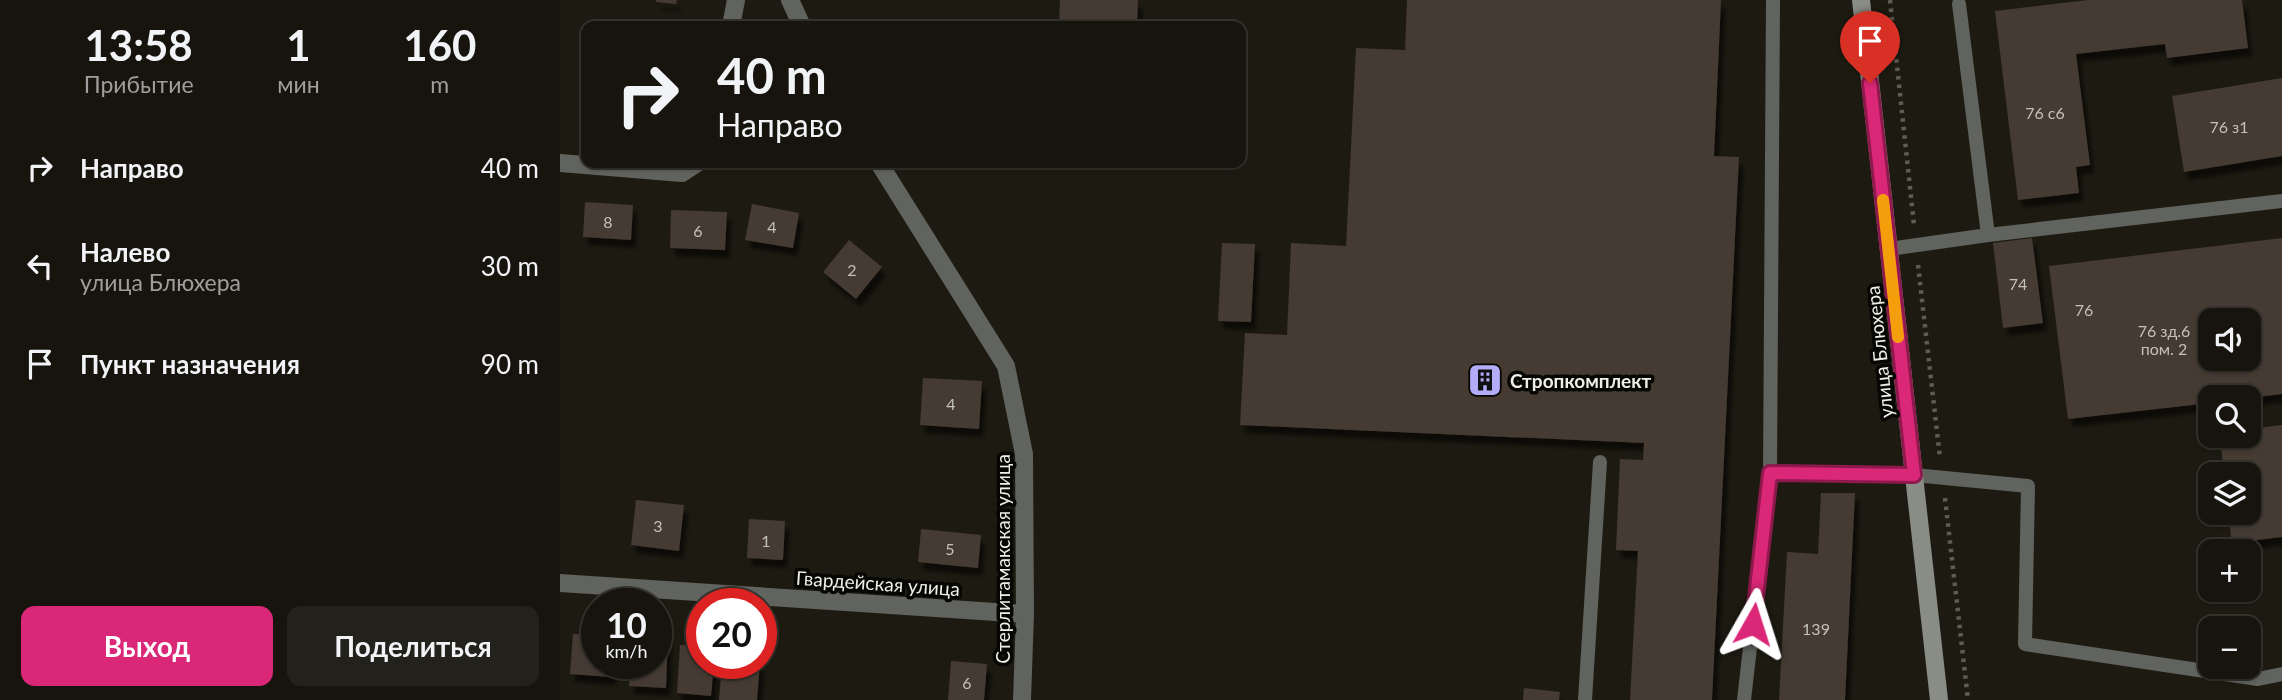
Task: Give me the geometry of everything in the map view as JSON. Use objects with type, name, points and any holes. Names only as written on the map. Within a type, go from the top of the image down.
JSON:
[{"type":"main road","name":"улица Блюхера","points":[[1861,0],[1939,700]]},
{"type":"street","points":[[732,21],[736,0]]},
{"type":"street","points":[[790,0],[800,21]]},
{"type":"street","points":[[560,163],[581,165]]},
{"type":"street","points":[[621,168],[682,173],[690,168]]},
{"type":"street","name":"Стерлитамакская улица","points":[[882,168],[1006,366],[1024,454],[1025,614],[1022,700]]},
{"type":"street","name":"Гвардейская улица","points":[[560,583],[1025,614]]},
{"type":"lane","points":[[1744,700],[1770,473],[1773,0]]},
{"type":"lane","points":[[1959,4],[1988,235]]},
{"type":"lane","points":[[1889,249],[2282,201]]},
{"type":"lane","points":[[1585,700],[1600,462]]},
{"type":"lane","points":[[1770,473],[1914,475],[2028,486],[2025,644],[2258,678],[2282,674]]},
{"type":"path","points":[[1890,0],[1968,700]]},
{"type":"building","points":[[656,0],[677,0],[676,4]]},
{"type":"building","points":[[1060,0],[1138,0],[1137,21],[1059,21]]},
{"type":"building","name":"Стропкомплект","points":[[1407,0],[1721,0],[1714,156],[1739,157],[1712,700],[1630,700],[1638,551],[1616,550],[1620,459],[1643,460],[1644,443],[1240,425],[1245,333],[1287,335],[1291,243],[1346,246],[1356,48],[1405,50]]},
{"type":"building","points":[[2088,0],[2242,0],[2248,48],[2167,58],[2165,44],[2076,54],[2090,165],[2076,167],[2079,193],[2018,200],[1995,11]]},
{"type":"building","points":[[2282,78],[2282,156],[2184,172],[2172,96]]},
{"type":"building","points":[[585,202],[633,205],[631,240],[583,237]]},
{"type":"building","points":[[752,204],[799,213],[793,248],[745,240]]},
{"type":"building","points":[[671,210],[727,212],[725,250],[670,248]]},
{"type":"building","points":[[2032,238],[2043,323],[2003,328],[1993,243]]},
{"type":"building","points":[[2282,238],[2282,394],[2261,397],[2261,385],[2198,385],[2198,404],[2068,419],[2049,266]]},
{"type":"building","points":[[849,240],[882,267],[856,299],[823,272]]},
{"type":"building","points":[[1222,243],[1255,244],[1251,322],[1218,321]]},
{"type":"building","points":[[923,378],[982,381],[979,429],[920,425]]},
{"type":"building","points":[[2282,425],[2282,537],[2231,539],[2230,525],[2261,525],[2261,462],[2223,462],[2221,448],[2261,448],[2261,428]]},
{"type":"building","points":[[1821,493],[1855,493],[1845,700],[1779,700],[1787,552],[1818,554]]},
{"type":"building","points":[[636,500],[684,505],[679,551],[631,545]]},
{"type":"building","points":[[749,519],[785,521],[783,560],[747,558]]},
{"type":"building","points":[[921,529],[981,535],[978,568],[918,562]]},
{"type":"building","points":[[573,634],[581,634],[581,675],[570,674]]},
{"type":"building","points":[[680,645],[686,645],[686,679],[713,679],[711,696],[677,693]]},
{"type":"building","points":[[951,661],[987,664],[984,700],[948,700]]},
{"type":"building","points":[[629,679],[666,679],[666,688],[629,686]]},
{"type":"building","points":[[721,679],[759,679],[757,700],[719,700]]},
{"type":"building","points":[[1524,688],[1560,692],[1559,700],[1523,700]]},
{"type":"slow traffic","points":[[1883,200],[1898,337]]},
{"type":"place","name":"Стропкомплект","points":[[1485,380]]},
{"type":"route","points":[[1753,624],[1770,473],[1914,475],[1870,83]]}]
